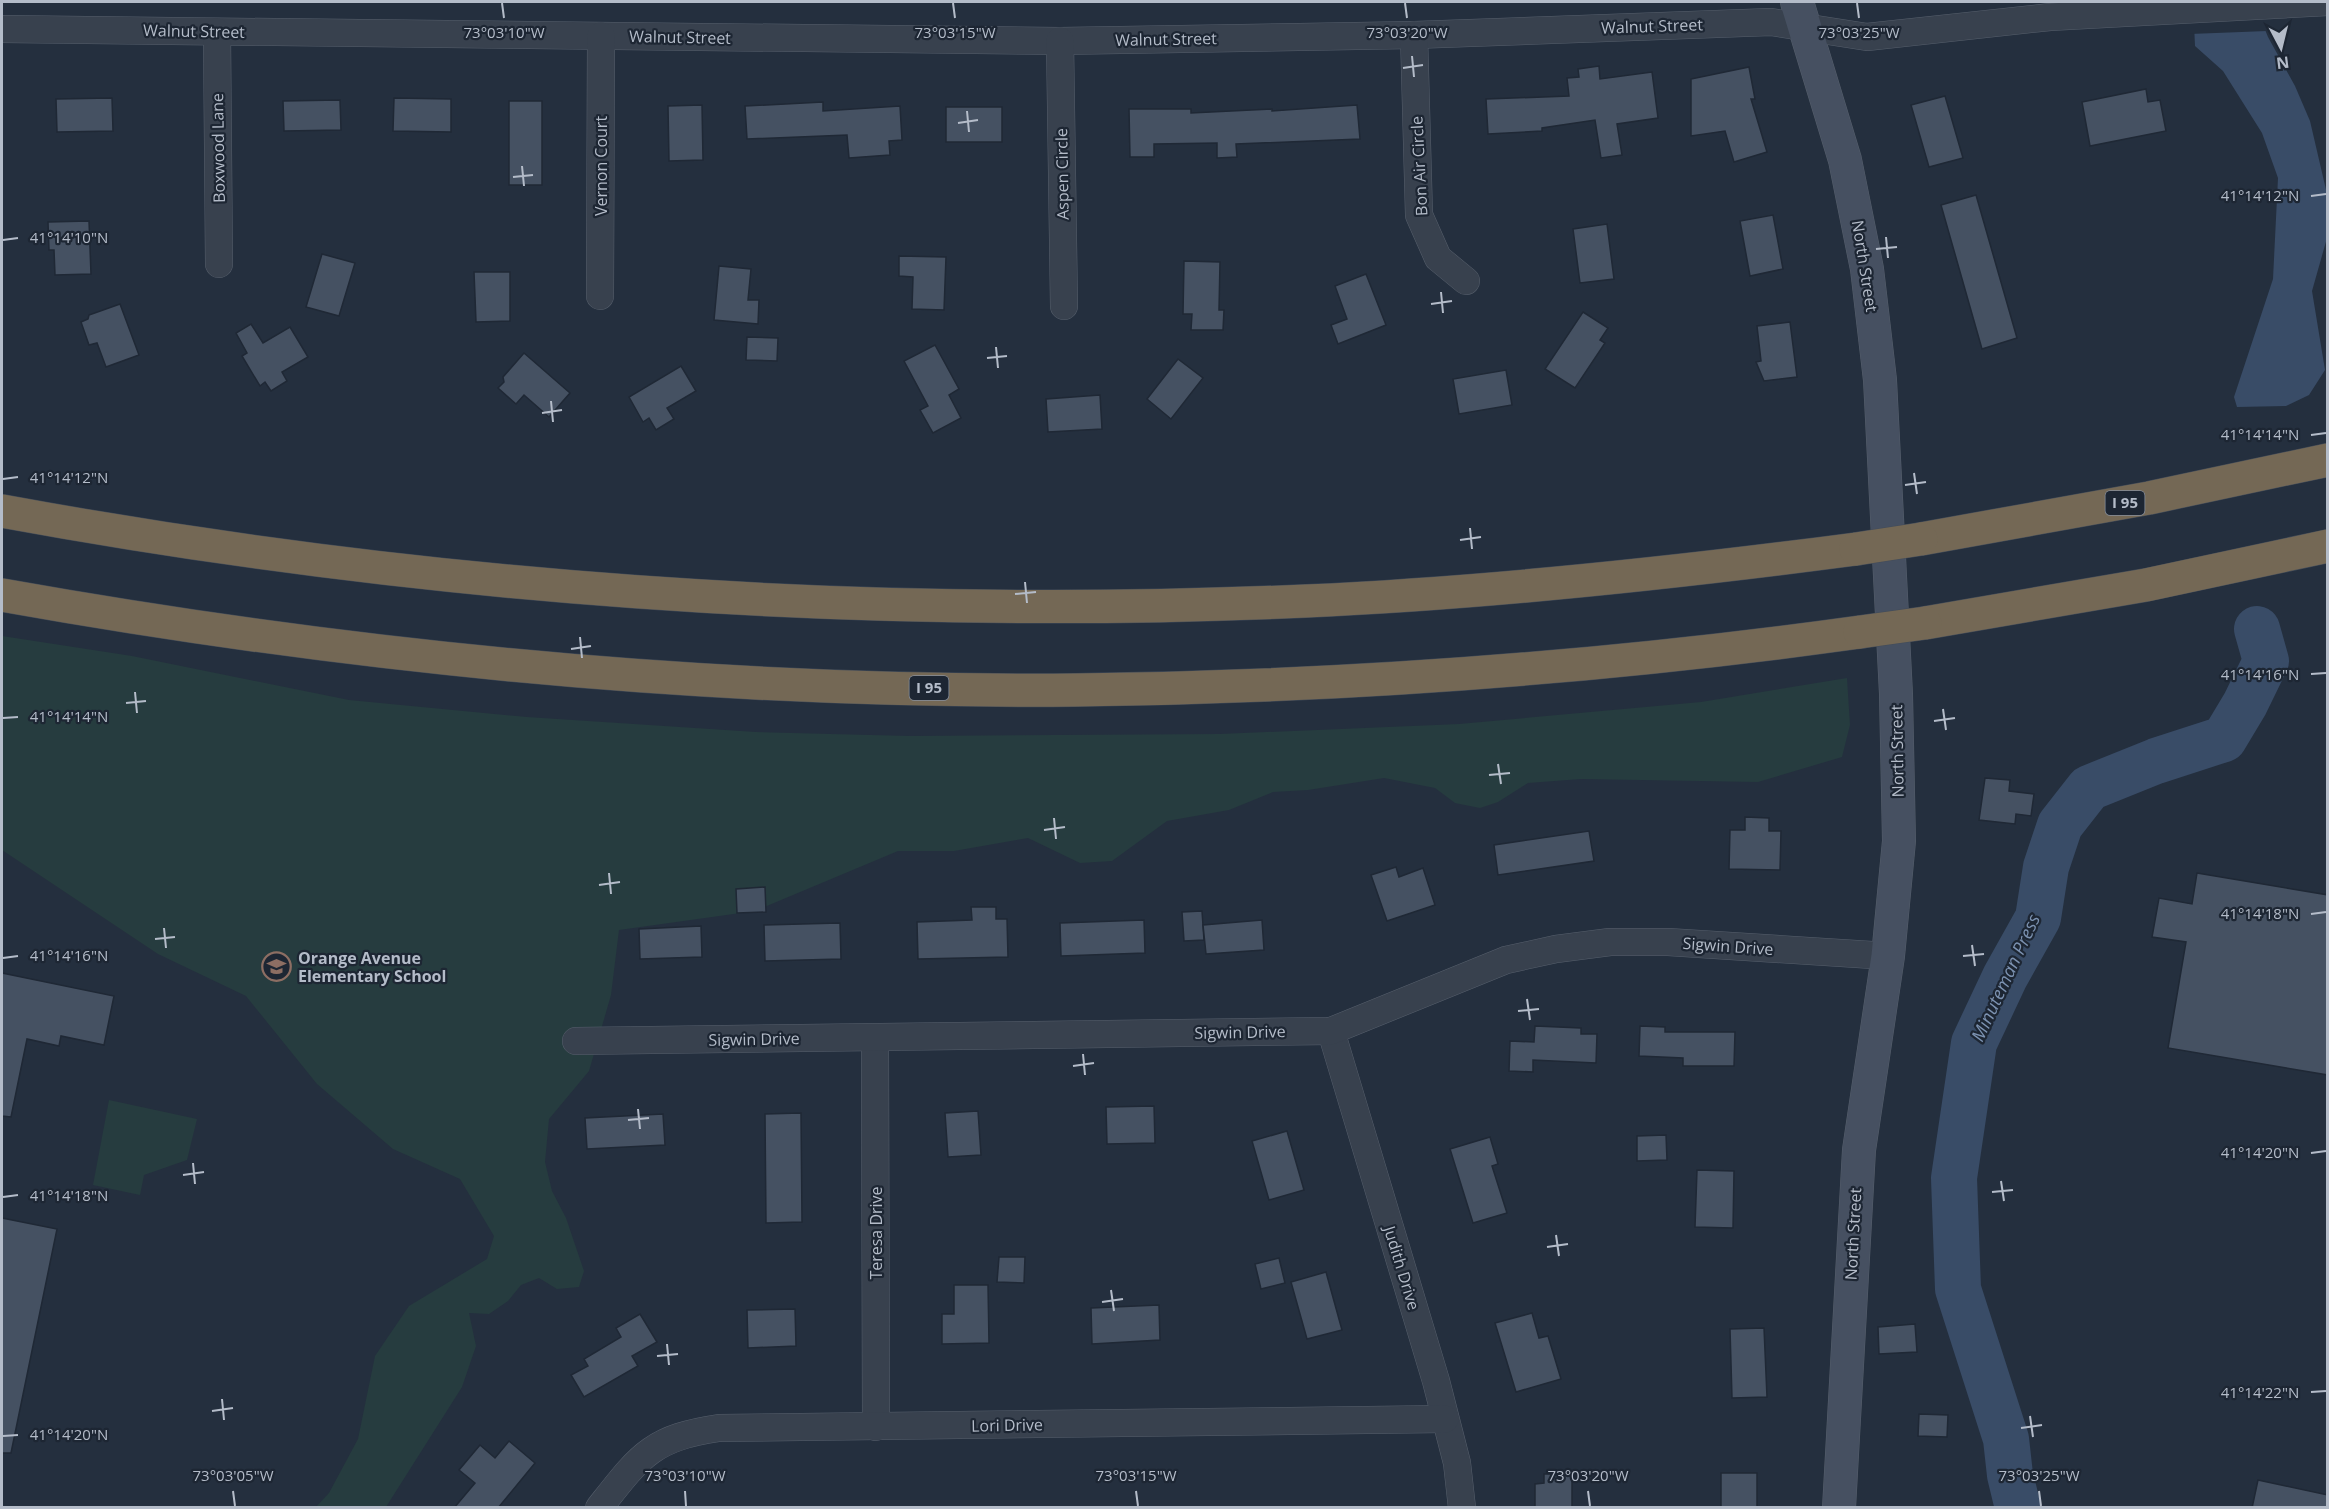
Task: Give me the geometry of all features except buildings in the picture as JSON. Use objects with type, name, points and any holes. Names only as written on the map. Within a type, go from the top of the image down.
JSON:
[{"type":"highway","name":"I 95","points":[[2,511],[252,552],[453,577],[738,599],[927,606],[1142,606],[1404,596],[1627,577],[1856,549],[2126,503],[2328,460]]},
{"type":"highway","name":"I 95","points":[[2,595],[237,633],[444,658],[653,676],[886,687],[1072,690],[1268,686],[1569,666],[1720,651],[1860,633],[2146,585],[2328,546]]},
{"type":"main road","name":"North Street","points":[[1801,15],[1845,160],[1867,269],[1880,380],[1896,694],[1899,830],[1888,956],[1858,1150],[1839,1508]]},
{"type":"street","name":"Walnut Street","points":[[2,29],[1060,41],[1414,35],[1771,22],[1801,15],[1867,37],[2050,17],[2328,2]]},
{"type":"street","name":"Boxwood Lane","points":[[217,32],[219,264]]},
{"type":"street","name":"Bon Air Circle","points":[[1414,35],[1419,215],[1438,258],[1466,281]]},
{"type":"street","name":"Vernon Court","points":[[600,296],[601,36]]},
{"type":"street","name":"Aspen Circle","points":[[1060,41],[1064,306]]},
{"type":"street","name":"Sigwin Drive","points":[[576,1041],[1331,1031],[1506,960],[1556,949],[1610,942],[1668,942],[1888,956]]},
{"type":"street","name":"Judith Drive","points":[[1331,1031],[1436,1381],[1457,1463],[1462,1508]]},
{"type":"street","name":"Teresa Drive","points":[[875,1038],[876,1427]]},
{"type":"street","name":"Lori Drive","points":[[599,1508],[632,1466],[660,1444],[678,1436],[719,1428],[1445,1419]]},
{"type":"green space","points":[[2,636],[132,656],[349,700],[527,717],[756,732],[910,736],[1220,734],[1459,724],[1701,702],[1847,678],[1850,725],[1842,757],[1758,782],[1581,779],[1528,783],[1498,802],[1480,808],[1455,803],[1435,788],[1384,778],[1308,790],[1273,792],[1229,810],[1167,821],[1112,861],[1080,863],[1028,838],[954,851],[898,851],[755,911],[619,930],[611,995],[589,1071],[549,1119],[545,1162],[552,1191],[566,1218],[584,1271],[579,1287],[557,1289],[539,1278],[521,1285],[508,1301],[489,1314],[469,1313],[476,1346],[462,1387],[386,1507],[315,1508],[329,1493],[358,1439],[375,1356],[409,1306],[487,1259],[494,1236],[460,1179],[393,1149],[317,1084],[246,996],[158,954],[2,850]]},
{"type":"green space","points":[[109,1100],[197,1119],[187,1160],[144,1175],[140,1195],[93,1185]]},
{"type":"water","points":[[2193,2],[2254,2],[2268,37],[2295,86],[2310,121],[2327,194],[2327,238],[2312,291],[2325,370],[2309,395],[2286,406],[2237,407],[2234,397],[2273,279],[2278,178],[2262,133],[2223,71],[2195,46]]},
{"type":"pier","points":[[2190,2],[2259,7],[2267,31],[2190,34]]},
{"type":"waterway","name":"Minuteman Press","points":[[2018,1508],[2010,1475],[2006,1439],[1958,1289],[1954,1178],[1974,1043],[2005,977],[2038,918],[2046,867],[2060,825],[2089,788],[2156,761],[2224,739],[2245,704],[2266,661],[2257,629]]},
{"type":"place","name":"Orange Avenue Elementary School","points":[[277,967]]}]
